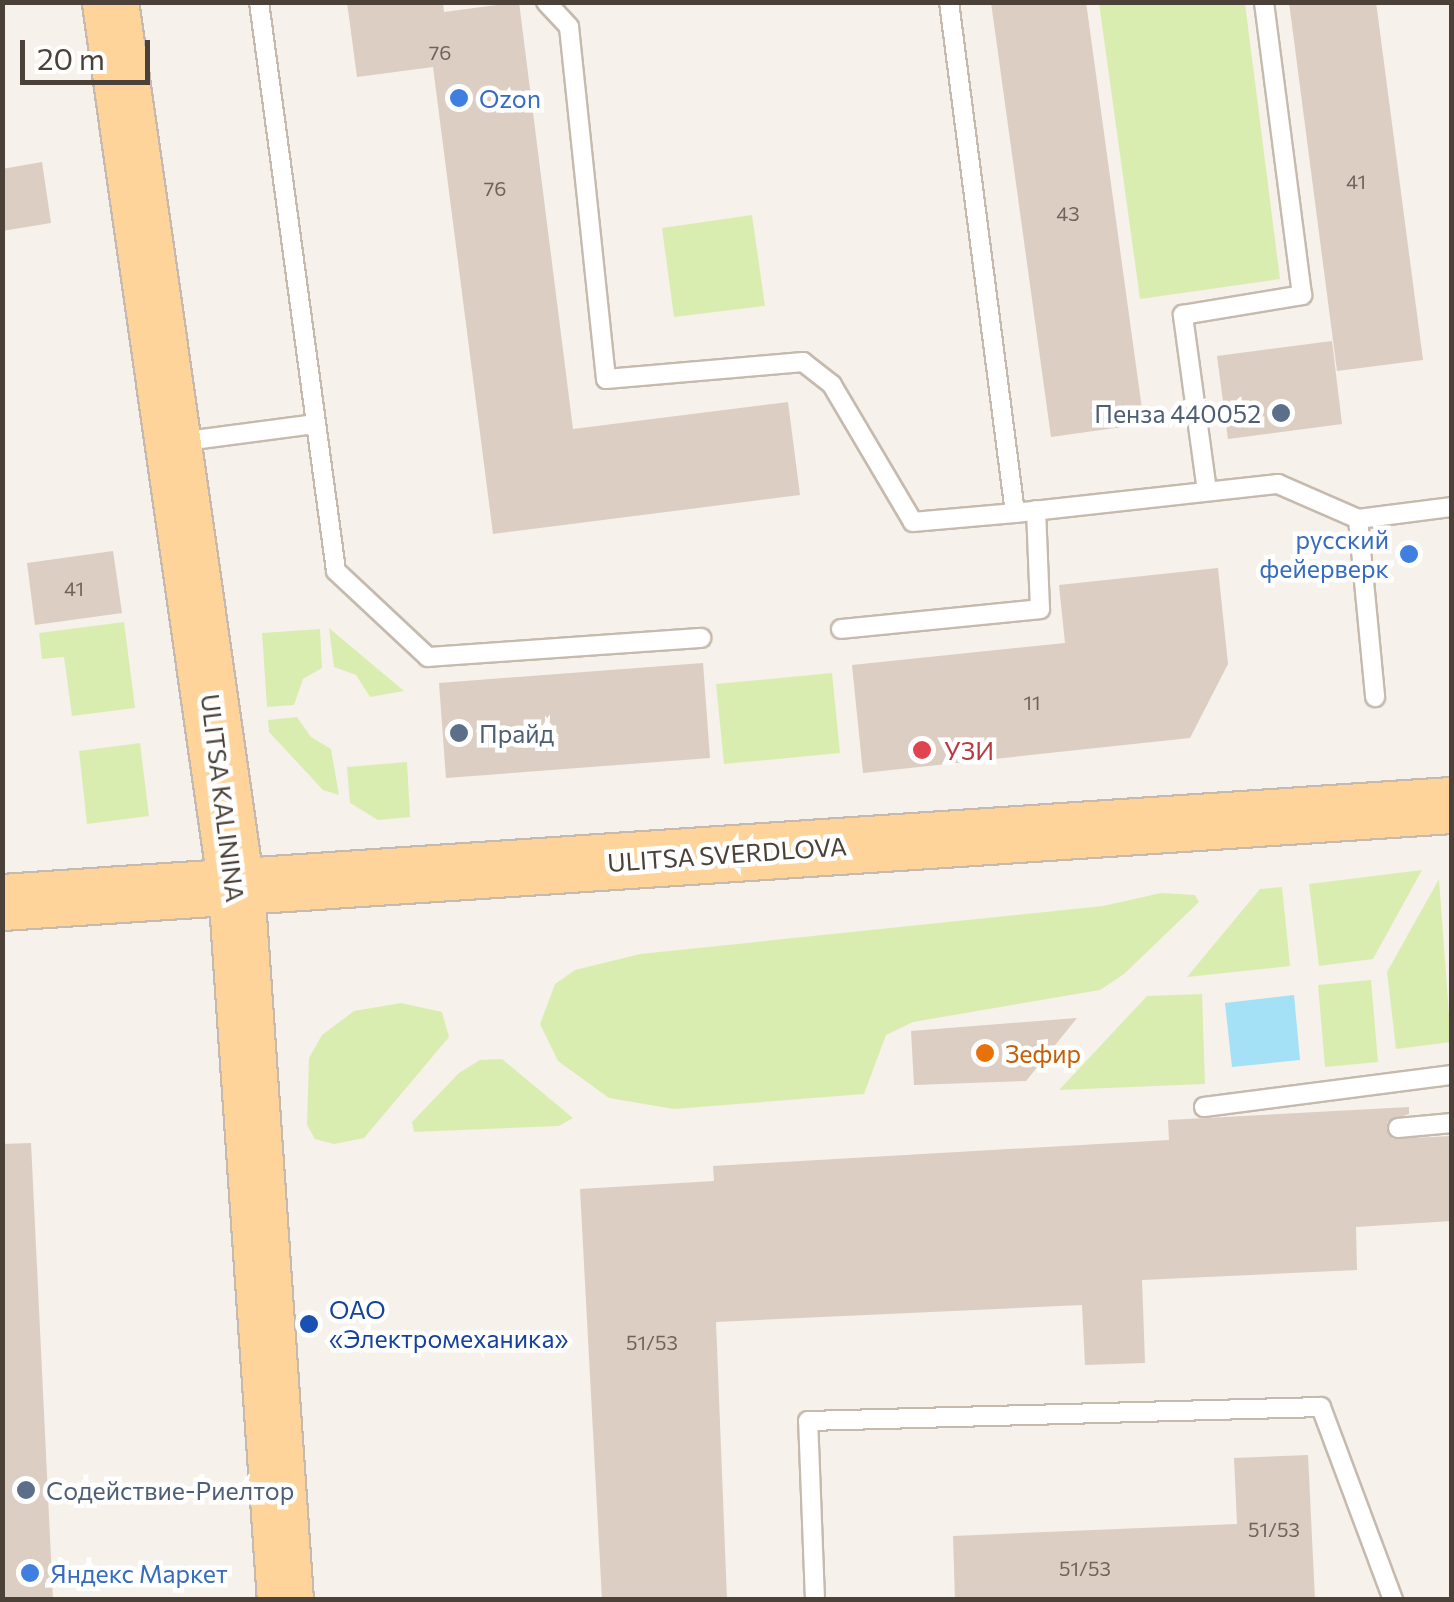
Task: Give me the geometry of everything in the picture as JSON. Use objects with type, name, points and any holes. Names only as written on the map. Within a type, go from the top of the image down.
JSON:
[{"type":"main road","name":"ULITSA KALININA","points":[[110,2],[236,887],[285,1600]]},
{"type":"main road","name":"ULITSA SVERDLOVA","points":[[2,902],[1452,804]]},
{"type":"lane","points":[[259,2],[336,571],[428,657],[701,638]]},
{"type":"lane","points":[[546,2],[569,26],[606,379],[803,362],[832,385],[913,522],[1278,484],[1358,520],[1452,507]]},
{"type":"lane","points":[[950,2],[1015,513]]},
{"type":"lane","points":[[1206,491],[1183,315],[1302,296],[1264,2]]},
{"type":"lane","points":[[174,442],[314,424]]},
{"type":"lane","points":[[841,629],[1040,609],[1036,510]]},
{"type":"lane","points":[[1358,520],[1375,697]]},
{"type":"lane","points":[[1204,1108],[1452,1075]]},
{"type":"lane","points":[[1398,1128],[1452,1123]]},
{"type":"lane","points":[[815,1600],[808,1422],[1321,1407],[1393,1600]]},
{"type":"green space","points":[[1099,3],[1245,3],[1280,279],[1140,299]]},
{"type":"green space","points":[[752,215],[765,306],[674,317],[662,228]]},
{"type":"green space","points":[[124,622],[135,708],[72,716],[64,657],[42,659],[39,633]]},
{"type":"green space","points":[[329,628],[404,691],[370,697],[356,675],[334,667]]},
{"type":"green space","points":[[320,629],[322,668],[303,679],[294,705],[267,707],[262,633]]},
{"type":"green space","points":[[832,673],[840,753],[724,764],[716,684]]},
{"type":"green space","points":[[297,717],[311,737],[331,749],[339,795],[323,790],[269,732],[268,720]]},
{"type":"green space","points":[[140,743],[149,816],[87,824],[79,751]]},
{"type":"green space","points":[[407,762],[410,817],[378,820],[350,803],[347,767]]},
{"type":"green space","points":[[1422,870],[1373,959],[1319,966],[1309,884]]},
{"type":"green space","points":[[1439,879],[1451,1042],[1396,1049],[1387,972]]},
{"type":"green space","points":[[1282,887],[1290,966],[1187,977],[1260,889]]},
{"type":"green space","points":[[1161,893],[1195,895],[1199,902],[1124,974],[1100,990],[913,1022],[886,1035],[864,1094],[674,1109],[609,1098],[558,1061],[540,1024],[555,984],[575,970],[640,954],[1103,906]]},
{"type":"green space","points":[[1371,980],[1378,1062],[1325,1067],[1318,985]]},
{"type":"green space","points":[[1202,994],[1205,1084],[1059,1090],[1147,996]]},
{"type":"green space","points":[[401,1003],[442,1012],[449,1037],[364,1138],[334,1144],[315,1139],[307,1125],[309,1058],[322,1035],[354,1011]]},
{"type":"green space","points":[[502,1059],[573,1118],[559,1126],[414,1132],[412,1122],[459,1073],[480,1060]]},
{"type":"water","points":[[1294,995],[1300,1060],[1232,1067],[1225,1003]]},
{"type":"building","points":[[347,2],[443,2],[444,12],[519,2],[573,429],[788,402],[800,495],[493,534],[433,67],[357,77]]},
{"type":"building","points":[[991,2],[1086,2],[1144,424],[1051,437]]},
{"type":"building","points":[[1289,2],[1376,2],[1423,360],[1337,371]]},
{"type":"building","points":[[42,162],[51,223],[2,231],[2,169]]},
{"type":"building","points":[[1332,341],[1342,424],[1228,439],[1217,356]]},
{"type":"building","points":[[113,551],[122,613],[35,625],[27,563]]},
{"type":"building","points":[[1218,568],[1228,664],[1190,738],[863,773],[852,665],[1065,643],[1059,585]]},
{"type":"building","points":[[703,663],[710,758],[446,778],[439,683]]},
{"type":"building","points":[[1077,1018],[1026,1081],[914,1085],[911,1031]]},
{"type":"building","points":[[1409,1107],[1409,1114],[1387,1122],[1392,1139],[1452,1136],[1452,1221],[1356,1227],[1357,1270],[1142,1280],[1145,1363],[1085,1365],[1082,1305],[716,1322],[727,1600],[602,1600],[580,1189],[714,1181],[713,1166],[1169,1140],[1168,1120]]},
{"type":"building","points":[[31,1143],[53,1600],[2,1600],[2,1144]]},
{"type":"building","points":[[1308,1455],[1315,1600],[955,1600],[953,1536],[1237,1524],[1234,1458]]},
{"type":"place","name":"Ozon","points":[[459,98]]},
{"type":"place","name":"Пенза 440052","points":[[1281,413]]},
{"type":"place","name":"русский фейерверк","points":[[1409,554]]},
{"type":"place","name":"Прайд","points":[[459,733]]},
{"type":"place","name":"УЗИ","points":[[922,750]]},
{"type":"place","name":"Зефир","points":[[985,1053]]},
{"type":"place","name":"ОАО «Электромеханика»","points":[[309,1324]]},
{"type":"place","name":"Содействие-Риелтор","points":[[26,1490]]},
{"type":"place","name":"Яндекс Маркет","points":[[30,1573]]}]
